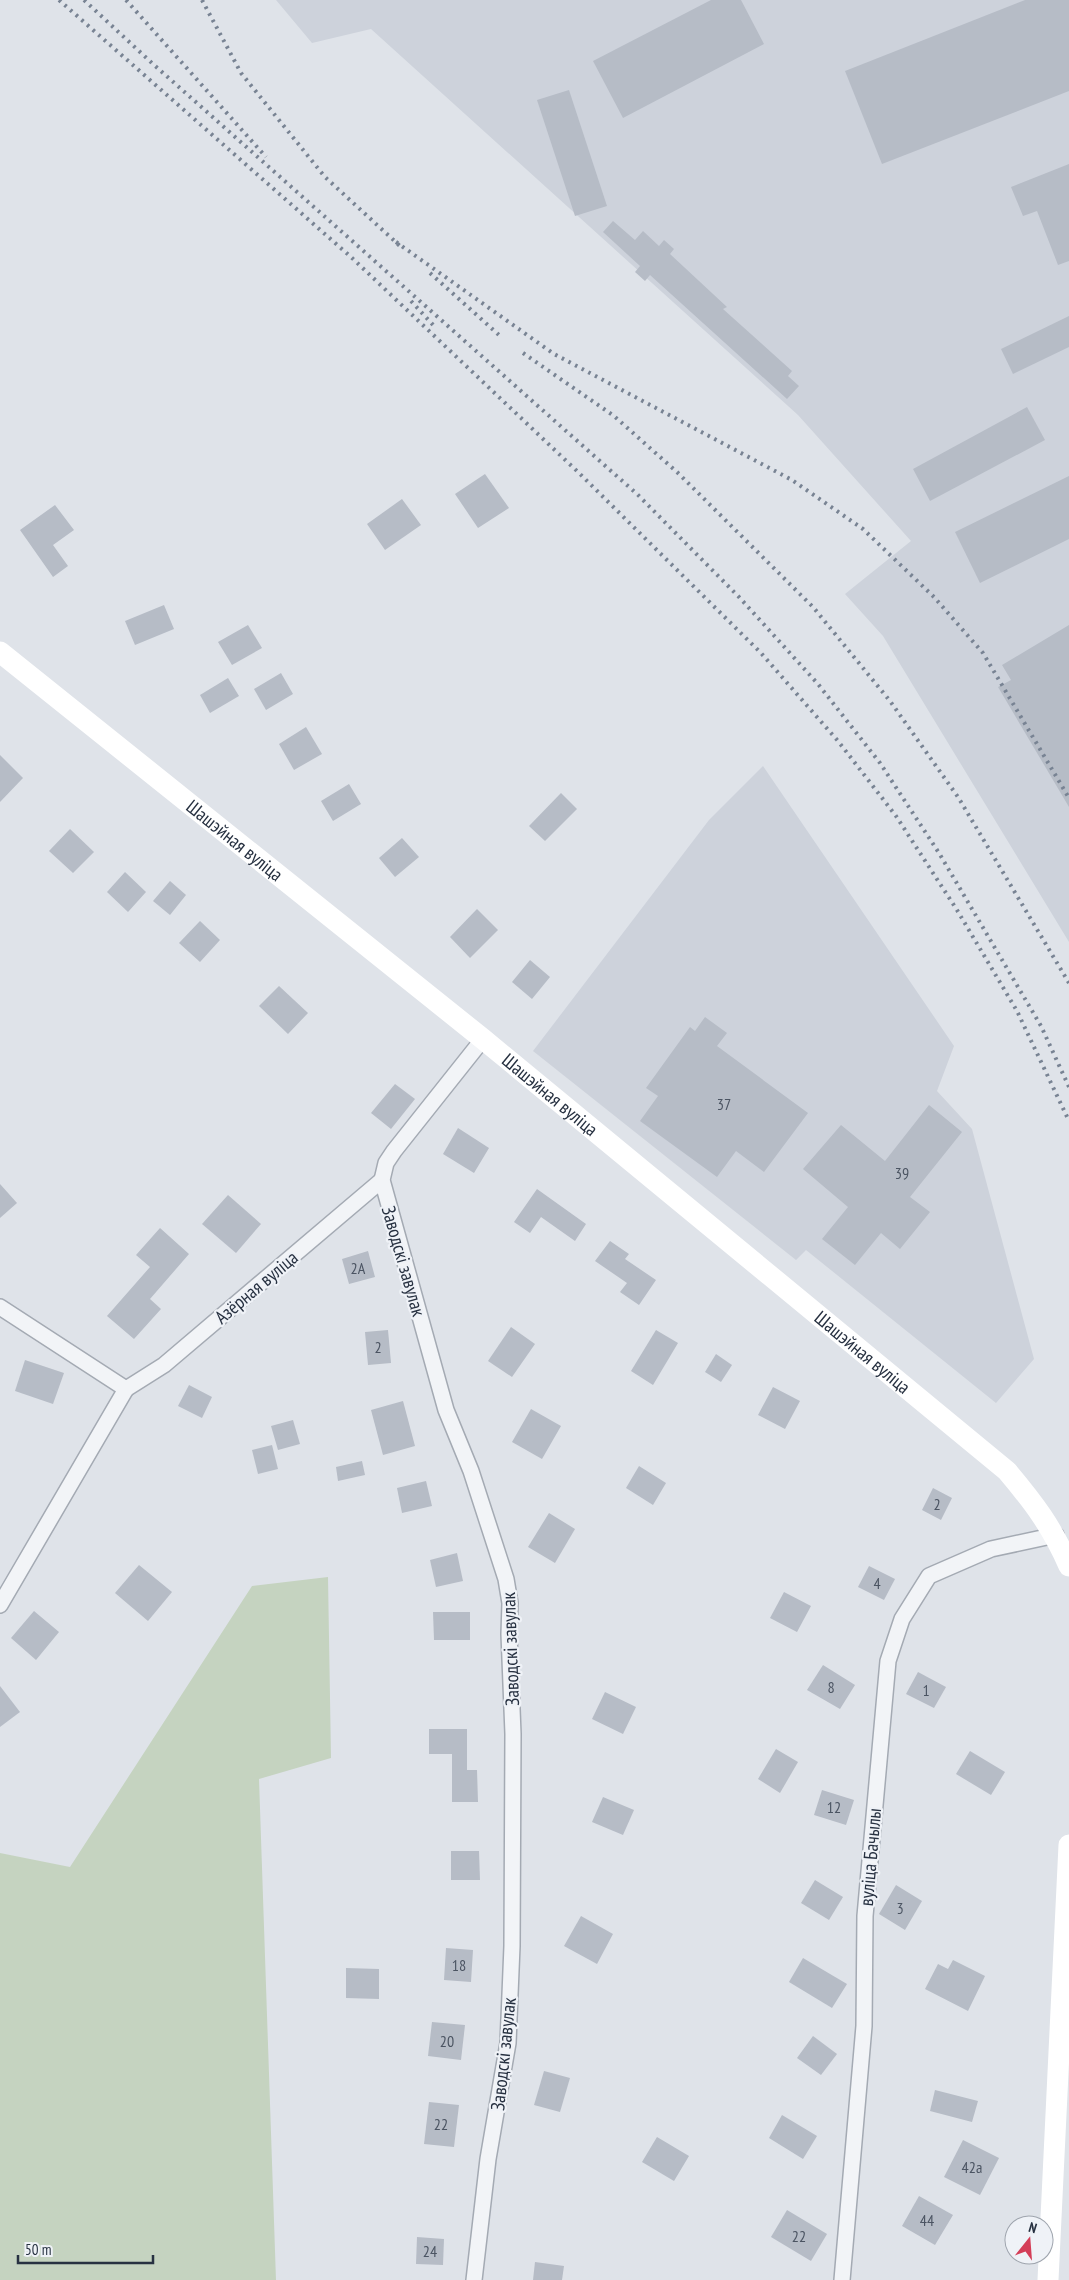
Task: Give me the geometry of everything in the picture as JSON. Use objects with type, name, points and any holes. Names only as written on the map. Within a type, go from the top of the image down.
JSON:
[{"type":"main road","name":"Шашэйная вуліца","points":[[0,652],[483,1039],[1008,1470],[1037,1506],[1056,1535],[1069,1566]]},
{"type":"main road","points":[[1048,2280],[1069,1845]]},
{"type":"street","name":"Заводскі завулак","points":[[474,2280],[488,2159],[508,2043],[512,1946],[513,1734],[509,1634],[510,1603],[506,1579],[474,1480],[446,1410],[382,1180],[386,1163],[394,1151],[483,1039]]},
{"type":"street","name":"Азёрная вуліца","points":[[0,1605],[126,1389],[164,1364],[382,1180]]},
{"type":"street","points":[[0,1307],[126,1389]]},
{"type":"street","name":"вуліца Бачылы","points":[[842,2280],[864,2026],[865,1916],[888,1661],[902,1619],[930,1576],[991,1549],[1056,1535]]},
{"type":"shaded area","points":[[276,0],[1069,0],[1069,942],[883,636],[845,594],[911,541],[798,415],[371,29],[312,43]]},
{"type":"shaded area","points":[[763,766],[954,1046],[937,1091],[972,1129],[1034,1359],[996,1403],[806,1250],[796,1260],[533,1051],[709,820]]},
{"type":"green space","points":[[328,1577],[331,1758],[259,1779],[276,2280],[0,2280],[0,1853],[70,1867],[252,1586]]},
{"type":"building","points":[[711,0],[741,0],[764,44],[623,118],[593,61]]},
{"type":"building","points":[[1025,0],[1069,0],[1069,91],[882,164],[845,71]]},
{"type":"building","points":[[569,90],[607,206],[575,216],[537,100]]},
{"type":"building","points":[[1069,164],[1069,261],[1058,265],[1037,211],[1023,216],[1011,187]]},
{"type":"building","points":[[613,221],[635,240],[643,231],[659,246],[664,240],[674,249],[670,254],[727,307],[723,309],[792,371],[788,376],[799,386],[787,399],[650,275],[645,281],[635,272],[640,266],[603,232]]},
{"type":"building","points":[[1069,316],[1069,347],[1013,374],[1001,349]]},
{"type":"building","points":[[1027,407],[1045,440],[930,501],[913,469]]},
{"type":"building","points":[[485,474],[509,508],[478,528],[455,494]]},
{"type":"building","points":[[1069,476],[1069,539],[980,583],[955,532]]},
{"type":"building","points":[[402,499],[421,525],[385,550],[367,524]]},
{"type":"building","points":[[55,505],[74,530],[53,545],[68,566],[53,577],[20,530]]},
{"type":"building","points":[[164,605],[174,629],[135,645],[125,621]]},
{"type":"building","points":[[248,625],[262,648],[232,665],[218,642]]},
{"type":"building","points":[[1069,625],[1069,807],[998,687],[1011,680],[1002,665]]},
{"type":"building","points":[[281,673],[293,694],[266,710],[254,689]]},
{"type":"building","points":[[228,678],[239,696],[210,713],[200,695]]},
{"type":"building","points":[[306,727],[322,754],[294,770],[279,744]]},
{"type":"building","points":[[0,755],[23,778],[0,802]]},
{"type":"building","points":[[349,784],[361,804],[333,821],[321,801]]},
{"type":"building","points":[[561,793],[577,809],[545,841],[529,826]]},
{"type":"building","points":[[70,829],[94,852],[73,873],[49,851]]},
{"type":"building","points":[[402,838],[419,857],[395,877],[379,858]]},
{"type":"building","points":[[125,872],[146,892],[128,912],[107,892]]},
{"type":"building","points":[[170,881],[186,895],[170,915],[153,901]]},
{"type":"building","points":[[477,909],[498,930],[470,958],[450,937]]},
{"type":"building","points":[[200,921],[220,940],[200,962],[179,943]]},
{"type":"building","points":[[530,960],[550,977],[532,999],[512,982]]},
{"type":"building","points":[[279,986],[308,1013],[288,1034],[259,1006]]},
{"type":"building","points":[[705,1017],[727,1033],[717,1046],[808,1113],[764,1172],[736,1151],[717,1177],[640,1121],[658,1096],[646,1088],[690,1027],[695,1031]]},
{"type":"building","points":[[395,1084],[415,1099],[391,1129],[371,1113]]},
{"type":"building","points":[[929,1105],[962,1132],[910,1197],[930,1212],[900,1249],[881,1233],[855,1265],[822,1239],[848,1207],[803,1169],[841,1125],[885,1161]]},
{"type":"building","points":[[458,1128],[489,1148],[474,1173],[443,1154]]},
{"type":"building","points":[[0,1184],[17,1203],[0,1218]]},
{"type":"building","points":[[537,1189],[586,1224],[575,1241],[541,1217],[530,1233],[514,1222]]},
{"type":"building","points":[[228,1195],[261,1224],[236,1253],[202,1224]]},
{"type":"building","points":[[160,1228],[189,1254],[150,1299],[161,1309],[134,1339],[107,1316],[150,1267],[136,1255]]},
{"type":"building","points":[[610,1241],[629,1254],[625,1259],[656,1280],[639,1305],[620,1292],[627,1283],[595,1261]]},
{"type":"building","points":[[368,1251],[375,1277],[349,1284],[342,1259]]},
{"type":"building","points":[[511,1327],[535,1344],[512,1377],[488,1361]]},
{"type":"building","points":[[388,1330],[391,1363],[368,1365],[365,1332]]},
{"type":"building","points":[[656,1330],[678,1343],[653,1385],[631,1371]]},
{"type":"building","points":[[716,1354],[732,1365],[721,1382],[705,1372]]},
{"type":"building","points":[[25,1360],[64,1373],[53,1404],[15,1391]]},
{"type":"building","points":[[189,1385],[212,1397],[202,1418],[178,1406]]},
{"type":"building","points":[[773,1387],[800,1401],[785,1429],[758,1415]]},
{"type":"building","points":[[403,1401],[415,1446],[383,1455],[371,1410]]},
{"type":"building","points":[[531,1409],[561,1426],[542,1459],[512,1442]]},
{"type":"building","points":[[293,1420],[300,1444],[278,1450],[271,1426]]},
{"type":"building","points":[[272,1445],[278,1469],[258,1474],[252,1450]]},
{"type":"building","points":[[362,1461],[365,1475],[338,1481],[336,1467]]},
{"type":"building","points":[[639,1466],[666,1483],[653,1505],[626,1488]]},
{"type":"building","points":[[426,1481],[432,1506],[402,1513],[397,1488]]},
{"type":"building","points":[[933,1488],[952,1498],[941,1520],[922,1510]]},
{"type":"building","points":[[549,1513],[575,1529],[555,1563],[528,1547]]},
{"type":"building","points":[[457,1553],[463,1581],[436,1587],[430,1560]]},
{"type":"building","points":[[139,1565],[172,1592],[148,1621],[115,1593]]},
{"type":"building","points":[[869,1566],[895,1579],[884,1600],[858,1587]]},
{"type":"building","points":[[784,1592],[811,1606],[797,1632],[770,1618]]},
{"type":"building","points":[[34,1611],[59,1632],[36,1660],[11,1638]]},
{"type":"building","points":[[433,1612],[470,1612],[470,1640],[434,1640]]},
{"type":"building","points":[[823,1665],[855,1685],[840,1709],[807,1690]]},
{"type":"building","points":[[918,1672],[946,1687],[934,1708],[906,1694]]},
{"type":"building","points":[[0,1686],[20,1712],[0,1727]]},
{"type":"building","points":[[605,1692],[636,1707],[623,1734],[592,1719]]},
{"type":"building","points":[[429,1729],[467,1729],[467,1770],[477,1770],[478,1802],[452,1802],[452,1754],[429,1754]]},
{"type":"building","points":[[776,1749],[798,1762],[780,1793],[758,1779]]},
{"type":"building","points":[[970,1751],[1005,1772],[991,1795],[956,1774]]},
{"type":"building","points":[[822,1790],[854,1800],[846,1825],[814,1815]]},
{"type":"building","points":[[603,1797],[634,1810],[623,1835],[592,1822]]},
{"type":"building","points":[[451,1851],[479,1851],[480,1880],[451,1880]]},
{"type":"building","points":[[815,1880],[843,1897],[829,1920],[801,1903]]},
{"type":"building","points":[[896,1885],[922,1901],[905,1930],[879,1914]]},
{"type":"building","points":[[581,1916],[613,1934],[597,1964],[564,1946]]},
{"type":"building","points":[[446,1948],[473,1950],[471,1982],[444,1980]]},
{"type":"building","points":[[803,1958],[847,1984],[832,2008],[789,1982]]},
{"type":"building","points":[[953,1960],[985,1976],[968,2011],[925,1989],[938,1964],[948,1969]]},
{"type":"building","points":[[346,1968],[379,1969],[379,1999],[346,1998]]},
{"type":"building","points":[[432,2022],[465,2025],[461,2060],[428,2056]]},
{"type":"building","points":[[813,2036],[837,2054],[821,2075],[797,2058]]},
{"type":"building","points":[[544,2071],[570,2078],[560,2112],[534,2105]]},
{"type":"building","points":[[935,2090],[978,2101],[972,2122],[930,2111]]},
{"type":"building","points":[[429,2102],[459,2105],[454,2147],[424,2144]]},
{"type":"building","points":[[782,2115],[817,2136],[803,2159],[769,2138]]},
{"type":"building","points":[[657,2137],[689,2156],[674,2181],[642,2162]]},
{"type":"building","points":[[963,2140],[999,2158],[980,2195],[944,2177]]},
{"type":"building","points":[[919,2196],[953,2215],[935,2245],[902,2226]]},
{"type":"building","points":[[787,2210],[827,2234],[811,2261],[771,2237]]},
{"type":"building","points":[[417,2237],[444,2239],[443,2265],[416,2264]]},
{"type":"building","points":[[535,2262],[564,2266],[562,2280],[533,2280]]},
{"type":"railway","points":[[59,0],[351,257],[578,472],[761,653],[838,741],[896,816],[957,910],[1017,1011],[1069,1121]]},
{"type":"railway","points":[[84,0],[153,64],[637,494],[739,597],[818,684],[880,763],[939,853],[1041,1026],[1069,1087]]},
{"type":"railway","points":[[126,0],[266,157]]},
{"type":"railway","points":[[202,0],[241,73],[325,177],[400,246]]},
{"type":"railway","points":[[396,242],[554,354],[792,480],[863,529],[934,597],[983,653],[1069,798]]},
{"type":"railway","points":[[430,273],[499,335]]},
{"type":"railway","points":[[411,301],[435,327]]},
{"type":"railway","points":[[523,353],[614,416],[678,473],[813,607],[890,701],[958,797],[1069,983]]}]
